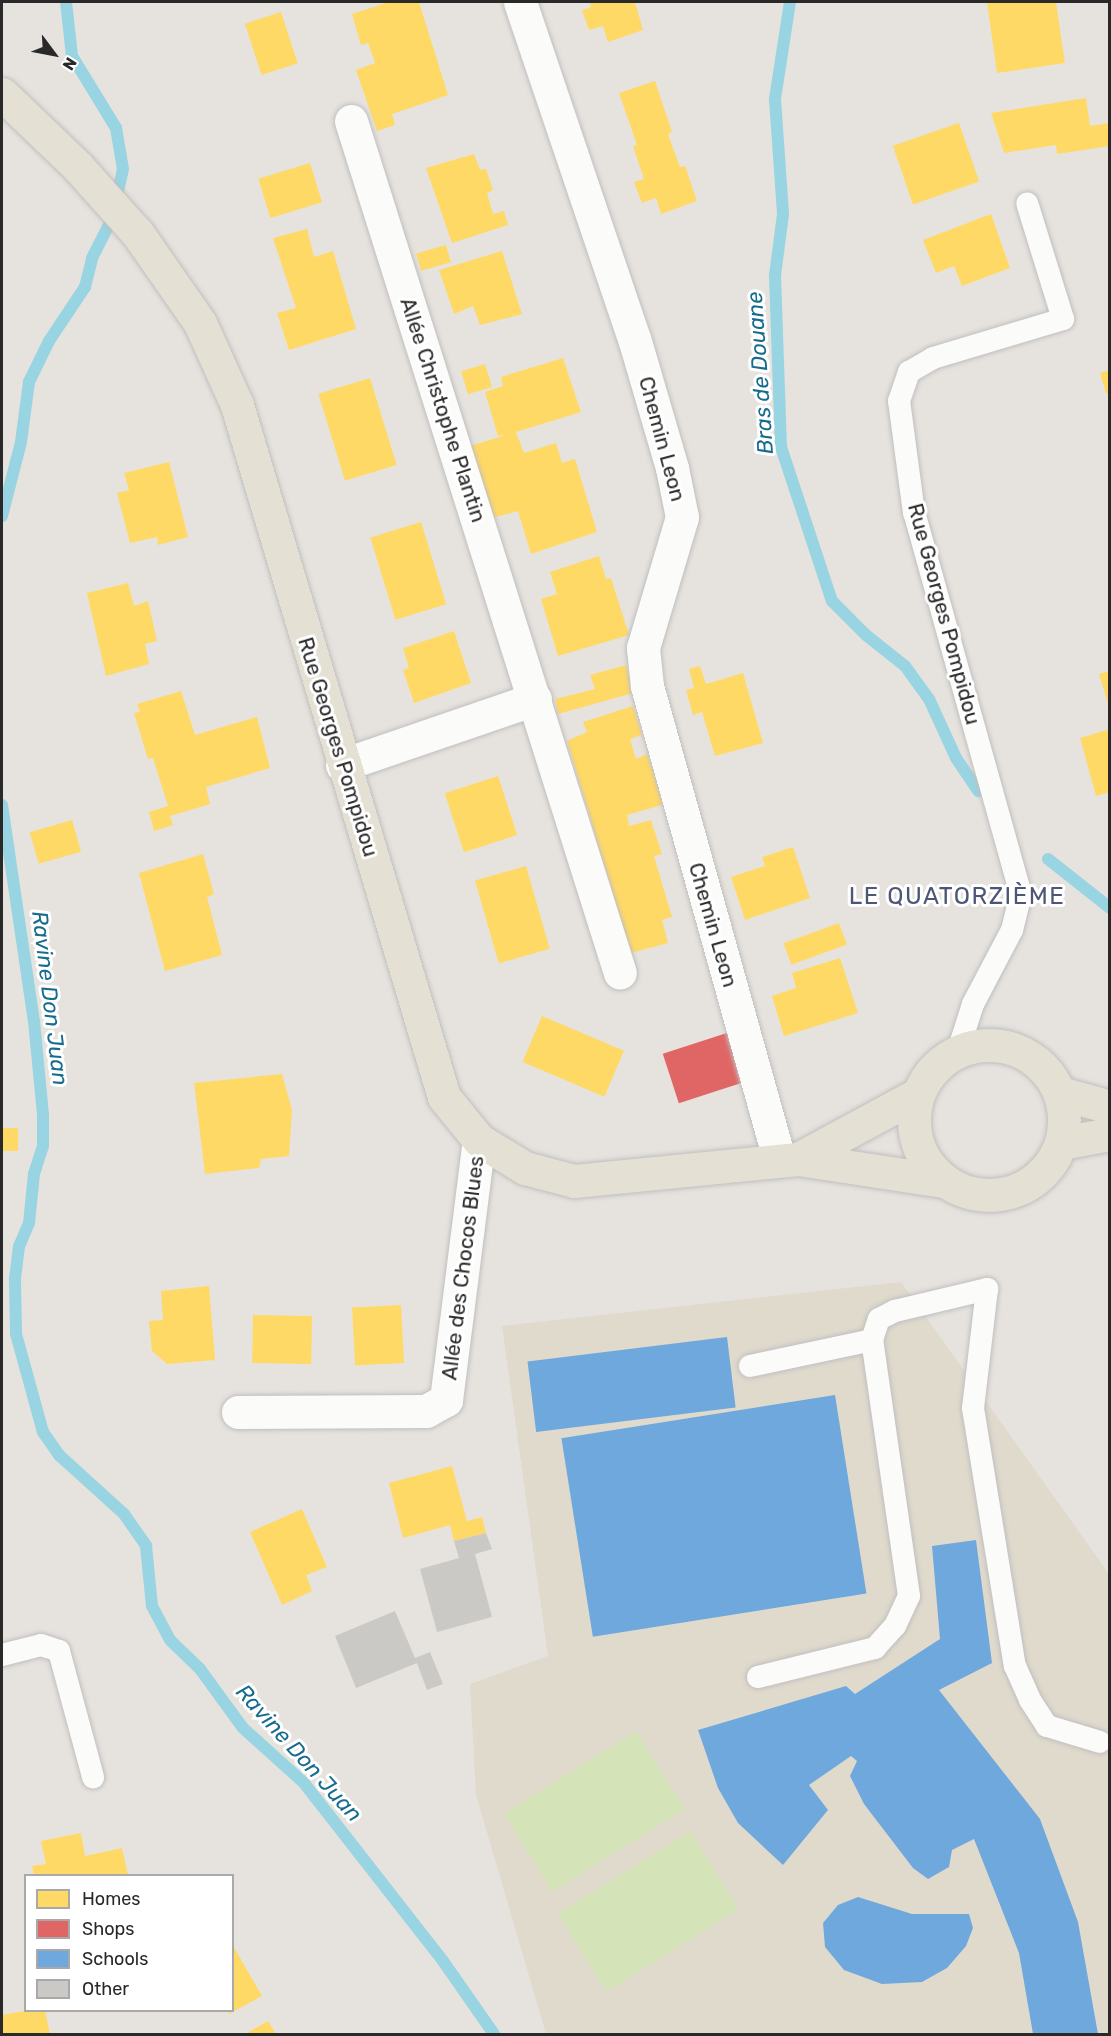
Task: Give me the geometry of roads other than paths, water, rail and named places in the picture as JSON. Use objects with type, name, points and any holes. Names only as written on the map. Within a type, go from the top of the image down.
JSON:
[{"type":"main road","name":"Rue Georges Pompidou","points":[[2,94],[78,167],[138,234],[200,323],[237,405],[342,765],[444,1097],[479,1140],[525,1168],[574,1181],[789,1160],[944,1180]]},
{"type":"main road","points":[[982,1045],[1006,1046],[1022,1053],[1047,1072],[1060,1093],[1064,1118],[1061,1143],[1046,1170],[1028,1185],[1007,1193],[985,1195],[964,1191],[944,1180],[927,1163],[917,1142],[914,1118],[918,1094],[928,1077],[958,1051],[982,1045]]},
{"type":"main road","points":[[1060,1093],[1110,1107]]},
{"type":"main road","name":"Rue Georges Pompidou","points":[[789,1160],[918,1094]]},
{"type":"main road","points":[[1061,1143],[1110,1134]]},
{"type":"street","name":"Chemin Leon","points":[[520,2],[634,338],[672,468],[682,517],[643,648],[647,686],[789,1160]]},
{"type":"street","name":"Allée Christophe Plantin","points":[[351,121],[620,973]]},
{"type":"street","points":[[342,765],[535,699]]},
{"type":"street","name":"Allée des Chocos Blues","points":[[238,1412],[426,1411],[446,1400],[479,1140]]},
{"type":"lane","name":"Rue Georges Pompidou","points":[[958,1051],[972,1004],[1012,930],[1021,895],[914,513],[899,401],[909,372],[933,358],[1063,319],[1027,204]]},
{"type":"lane","points":[[758,1677],[875,1648],[895,1626],[909,1596],[872,1340],[879,1319],[895,1311],[987,1289],[973,1408],[1015,1666],[1030,1701],[1047,1726],[1100,1742]]},
{"type":"lane","points":[[750,1366],[872,1340]]},
{"type":"lane","points":[[2,1655],[41,1645],[59,1651],[93,1777]]},
{"type":"waterway","name":"Ravine Don Juan","points":[[2,516],[21,442],[29,382],[49,341],[85,287],[92,258],[112,219],[123,169],[116,128],[72,56],[66,2]]},
{"type":"waterway","name":"Bras de Douane","points":[[790,2],[775,99],[783,214],[775,276],[781,447],[832,601],[866,635],[905,666],[929,699],[956,758],[978,791]]},
{"type":"waterway","name":"Ravine Don Juan","points":[[2,805],[34,1021],[43,1115],[43,1146],[34,1174],[29,1223],[19,1246],[15,1280],[16,1334],[43,1432],[59,1455],[124,1514],[146,1546],[152,1606],[170,1640],[200,1669],[243,1728],[304,1783],[443,1961],[494,2034]]},
{"type":"waterway","name":"Bras de Douane","points":[[1048,859],[1110,908]]},
{"type":"district","name":"LE QUATORZIÈME","points":[[957,897]]}]
